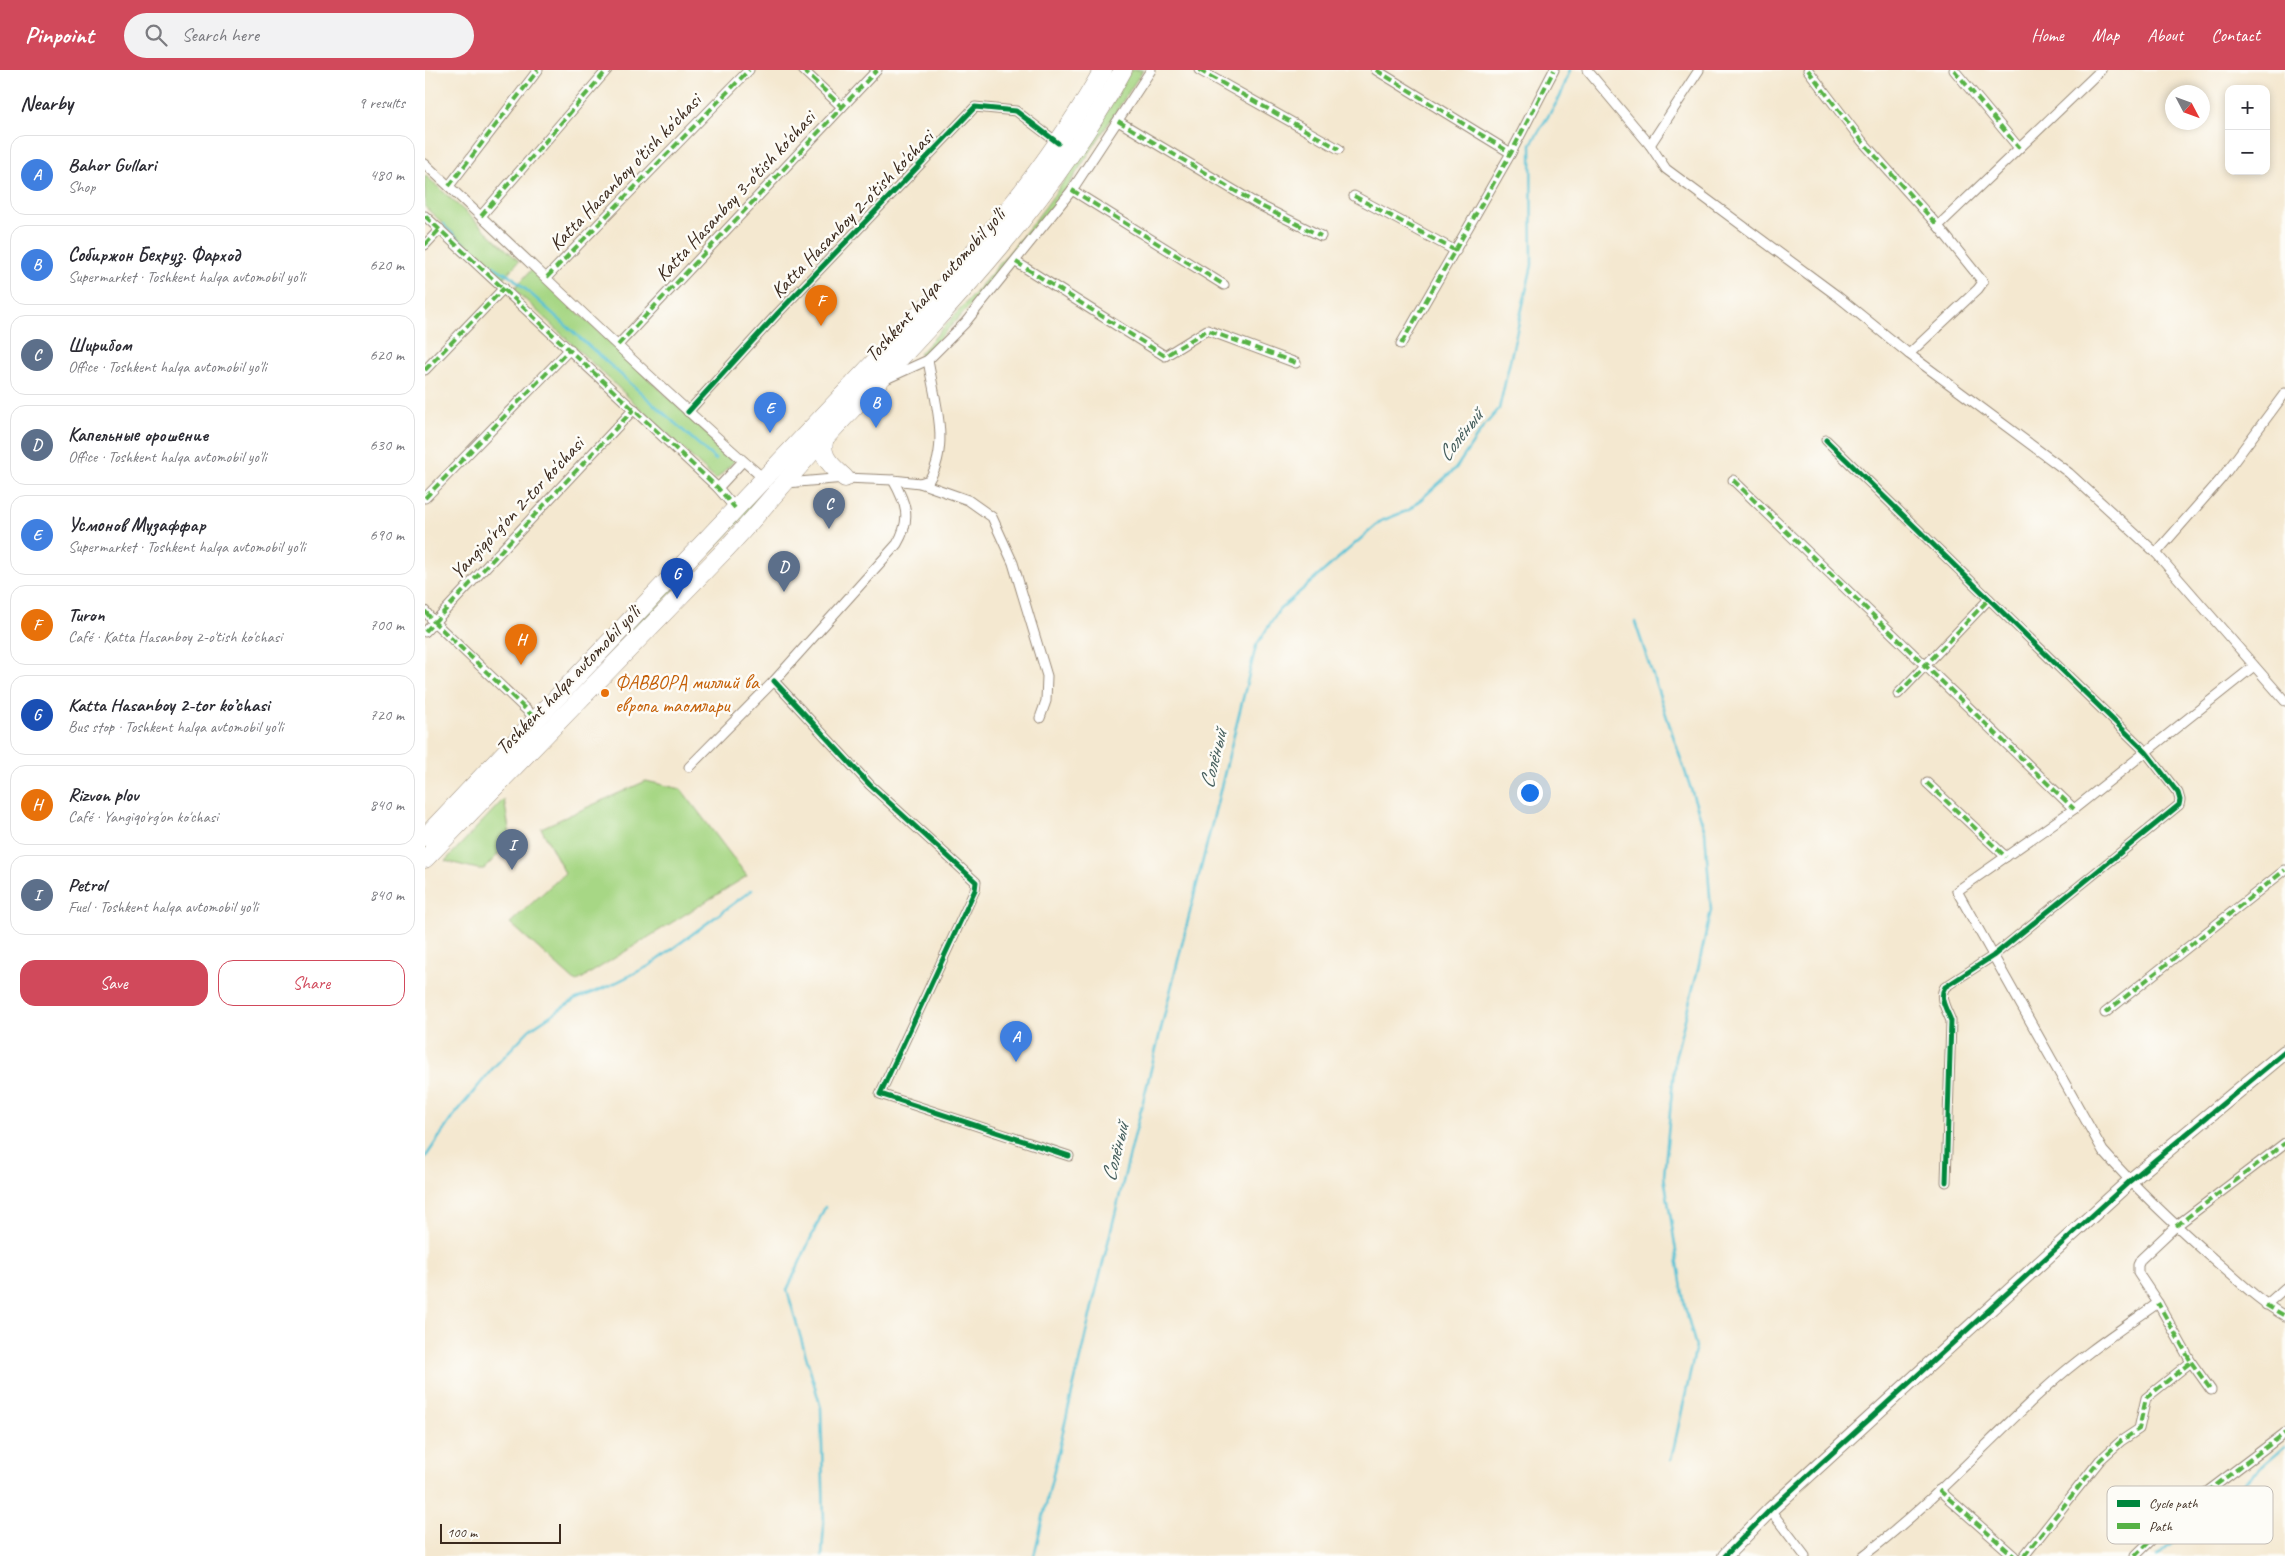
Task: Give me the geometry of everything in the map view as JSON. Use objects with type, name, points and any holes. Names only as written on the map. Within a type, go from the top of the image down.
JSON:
[{"type":"highway","name":"Toshkent halqa avtomobil yo'li","points":[[425,837],[933,300],[1012,207],[1058,143],[1103,70]]},
{"type":"highway","name":"Toshkent halqa avtomobil yo'li","points":[[425,860],[725,550],[826,436],[953,302],[1047,188],[1092,122],[1123,70]]},
{"type":"highway","points":[[826,436],[823,444],[824,455],[829,463],[845,478]]},
{"type":"highway","points":[[763,478],[782,484]]},
{"type":"street","points":[[449,186],[538,70]]},
{"type":"street","points":[[481,216],[607,70]]},
{"type":"street","name":"Katta Hasanboy o'tish ko'chasi","points":[[547,277],[749,70]]},
{"type":"street","points":[[803,70],[843,106]]},
{"type":"street","name":"Katta Hasanboy 3-o'tish ko'chasi","points":[[618,345],[877,70]]},
{"type":"street","points":[[877,382],[908,371],[928,360],[959,330],[1016,262],[1072,190],[1151,70]]},
{"type":"street","points":[[1199,70],[1339,149]]},
{"type":"street","points":[[1376,70],[1511,153]]},
{"type":"street","points":[[1401,344],[1511,153],[1553,70]]},
{"type":"street","points":[[1587,70],[1650,146],[1666,169],[1836,295],[1909,354],[2069,473],[2156,553],[2285,701]]},
{"type":"street","points":[[1650,146],[1699,70]]},
{"type":"street","points":[[1808,70],[1863,141],[1938,226],[1983,282],[1978,289],[1909,354]]},
{"type":"street","points":[[1955,70],[2019,148]]},
{"type":"street","points":[[1938,226],[2101,70]]},
{"type":"street","name":"Katta Hasanboy 2-o'tish ko'chasi","points":[[688,412],[778,313],[975,106],[1016,112],[1058,143]]},
{"type":"street","points":[[1118,121],[1234,190],[1321,236]]},
{"type":"street","points":[[425,164],[688,412],[763,478]]},
{"type":"street","points":[[1072,190],[1224,285]]},
{"type":"street","points":[[1354,196],[1456,251]]},
{"type":"street","points":[[425,216],[718,488],[735,508]]},
{"type":"street","points":[[425,245],[440,229]]},
{"type":"street","points":[[1016,262],[1165,356],[1207,330],[1296,363]]},
{"type":"street","points":[[425,370],[504,288]]},
{"type":"street","points":[[425,498],[569,349]]},
{"type":"street","points":[[920,483],[929,480],[935,470],[941,437],[928,360]]},
{"type":"street","points":[[2156,553],[2221,479],[2285,393]]},
{"type":"street","name":"Yangiqo'rg'on 2-tor ko'chasi","points":[[425,632],[633,409]]},
{"type":"street","points":[[1826,440],[2146,752],[2178,793],[2181,800],[2179,805],[1993,956],[1945,987],[1942,992],[1942,998],[1951,1021],[1946,1182]]},
{"type":"street","points":[[718,488],[743,461]]},
{"type":"street","points":[[782,484],[845,478],[920,483],[969,500],[991,517],[1013,563],[1047,676],[1046,701],[1040,718]]},
{"type":"street","points":[[689,767],[774,681],[897,544],[903,533],[906,518],[905,507],[893,480]]},
{"type":"street","points":[[1733,480],[2074,809]]},
{"type":"street","points":[[1898,694],[1989,599]]},
{"type":"street","points":[[425,611],[434,622],[536,719]]},
{"type":"street","points":[[2254,666],[2074,809],[1957,891],[2103,1151],[2130,1181],[2176,1226],[2266,1305],[2285,1316]]},
{"type":"street","points":[[774,681],[869,785],[976,882],[975,890],[880,1094],[1069,1156]]},
{"type":"street","points":[[1927,783],[2006,858]]},
{"type":"street","points":[[2105,1013],[2285,870]]},
{"type":"street","points":[[1725,1556],[1770,1510],[2130,1181],[2285,1052]]},
{"type":"street","points":[[2211,1390],[2191,1362],[2158,1303],[2138,1273],[2138,1265],[2141,1259],[2176,1226],[2285,1143]]},
{"type":"street","points":[[2266,1305],[2285,1288]]},
{"type":"street","points":[[1863,1556],[1883,1542],[2049,1385],[2093,1350],[2158,1303]]},
{"type":"street","points":[[2024,1556],[2100,1460],[2121,1440],[2139,1429],[2146,1398],[2191,1362]]},
{"type":"street","points":[[2215,1486],[2285,1433]]},
{"type":"street","points":[[1939,1490],[2014,1556]]},
{"type":"street","points":[[1770,1510],[1805,1556]]},
{"type":"street","points":[[2135,1556],[2147,1544]]},
{"type":"green space","points":[[1131,70],[1143,70],[1057,203],[993,281],[923,356],[919,354],[984,282],[1058,190]]},
{"type":"green space","points":[[425,175],[519,261],[503,278],[425,207]]},
{"type":"green space","points":[[532,269],[735,460],[716,480],[514,289]]},
{"type":"green space","points":[[759,493],[759,501],[425,852],[425,844]]},
{"type":"green space","points":[[646,781],[681,789],[747,876],[576,982],[510,923],[565,873],[541,828]]},
{"type":"green space","points":[[504,799],[511,841],[484,869],[445,861]]},
{"type":"waterway","name":"Солёный","points":[[1034,1556],[1093,1303],[1256,646],[1279,610],[1381,521],[1409,510],[1456,468],[1484,426],[1499,409],[1532,265],[1531,144],[1560,97],[1570,70]]},
{"type":"waterway","points":[[444,224],[446,228],[477,255],[512,277],[716,460]]},
{"type":"waterway","points":[[1635,622],[1705,831],[1711,910],[1675,1058],[1664,1176],[1685,1307],[1696,1347],[1671,1460]]},
{"type":"waterway","points":[[425,1158],[452,1118],[493,1068],[530,1029],[574,1000],[609,986],[649,966],[752,890]]},
{"type":"waterway","points":[[822,1556],[824,1522],[821,1408],[787,1290],[825,1207]]},
{"type":"waterway","points":[[2239,1486],[2285,1447]]},
{"type":"waterway","points":[[2157,1556],[2171,1544]]},
{"type":"marked path","points":[[449,186],[538,70]]},
{"type":"marked path","points":[[481,216],[607,70]]},
{"type":"marked path","points":[[547,277],[749,70]]},
{"type":"marked path","points":[[803,70],[842,107]]},
{"type":"marked path","points":[[618,345],[877,70]]},
{"type":"marked path","points":[[1199,70],[1339,149]]},
{"type":"marked path","points":[[1376,70],[1511,153]]},
{"type":"marked path","points":[[1401,344],[1511,153],[1554,70]]},
{"type":"marked path","points":[[1808,70],[1862,141],[1938,226]]},
{"type":"marked path","points":[[1954,70],[2019,148]]},
{"type":"marked path","points":[[1118,121],[1257,204],[1321,236]]},
{"type":"marked path","points":[[1072,190],[1224,285]]},
{"type":"marked path","points":[[1354,196],[1456,251]]},
{"type":"marked path","points":[[425,216],[718,488],[735,508]]},
{"type":"marked path","points":[[425,245],[440,229]]},
{"type":"marked path","points":[[1016,262],[1165,356],[1207,330],[1296,363]]},
{"type":"marked path","points":[[425,370],[504,288]]},
{"type":"marked path","points":[[425,498],[570,349]]},
{"type":"marked path","points":[[425,632],[634,409]]},
{"type":"marked path","points":[[1733,480],[2074,809]]},
{"type":"marked path","points":[[1898,694],[1989,599]]},
{"type":"marked path","points":[[425,611],[434,622],[536,719]]},
{"type":"marked path","points":[[1927,783],[2006,857]]},
{"type":"marked path","points":[[2105,1013],[2285,870]]},
{"type":"marked path","points":[[2176,1226],[2285,1143]]},
{"type":"marked path","points":[[2024,1556],[2100,1460],[2121,1441],[2139,1429],[2146,1398],[2191,1362],[2158,1303]]},
{"type":"marked path","points":[[2266,1305],[2285,1316]]},
{"type":"marked path","points":[[2191,1362],[2211,1390]]},
{"type":"marked path","points":[[2215,1486],[2285,1433]]},
{"type":"marked path","points":[[1939,1490],[2014,1556]]},
{"type":"marked path","points":[[2135,1556],[2147,1544]]},
{"type":"cycle path","points":[[688,412],[778,313],[975,107],[1016,111],[1058,143]]},
{"type":"cycle path","points":[[1826,440],[2146,752],[2178,793],[2180,800],[2179,805],[1993,956],[1945,987],[1942,995],[1951,1021],[1946,1182]]},
{"type":"cycle path","points":[[774,681],[870,785],[976,882],[975,890],[880,1094],[1069,1156]]},
{"type":"cycle path","points":[[1725,1556],[1770,1510],[2130,1181],[2285,1052]]},
{"type":"place","name":"Turon","points":[[821,326]]},
{"type":"place","name":"Собиржон Бехруз. Фарход","points":[[876,428]]},
{"type":"place","name":"Усмонов Музаффар","points":[[770,433]]},
{"type":"place","name":"Ширибом","points":[[829,529]]},
{"type":"place","name":"Капельные орошение","points":[[784,592]]},
{"type":"place","name":"Katta Hasanboy 2-tor ko’chasi","points":[[677,599]]},
{"type":"place","name":"Rizvon plov","points":[[521,665]]},
{"type":"place","name":"ФАВВОРА миллий ва европа таомлари","points":[[605,693]]},
{"type":"place","name":"Petrol","points":[[512,870]]},
{"type":"place","name":"Bahor Gullari","points":[[1016,1062]]}]
